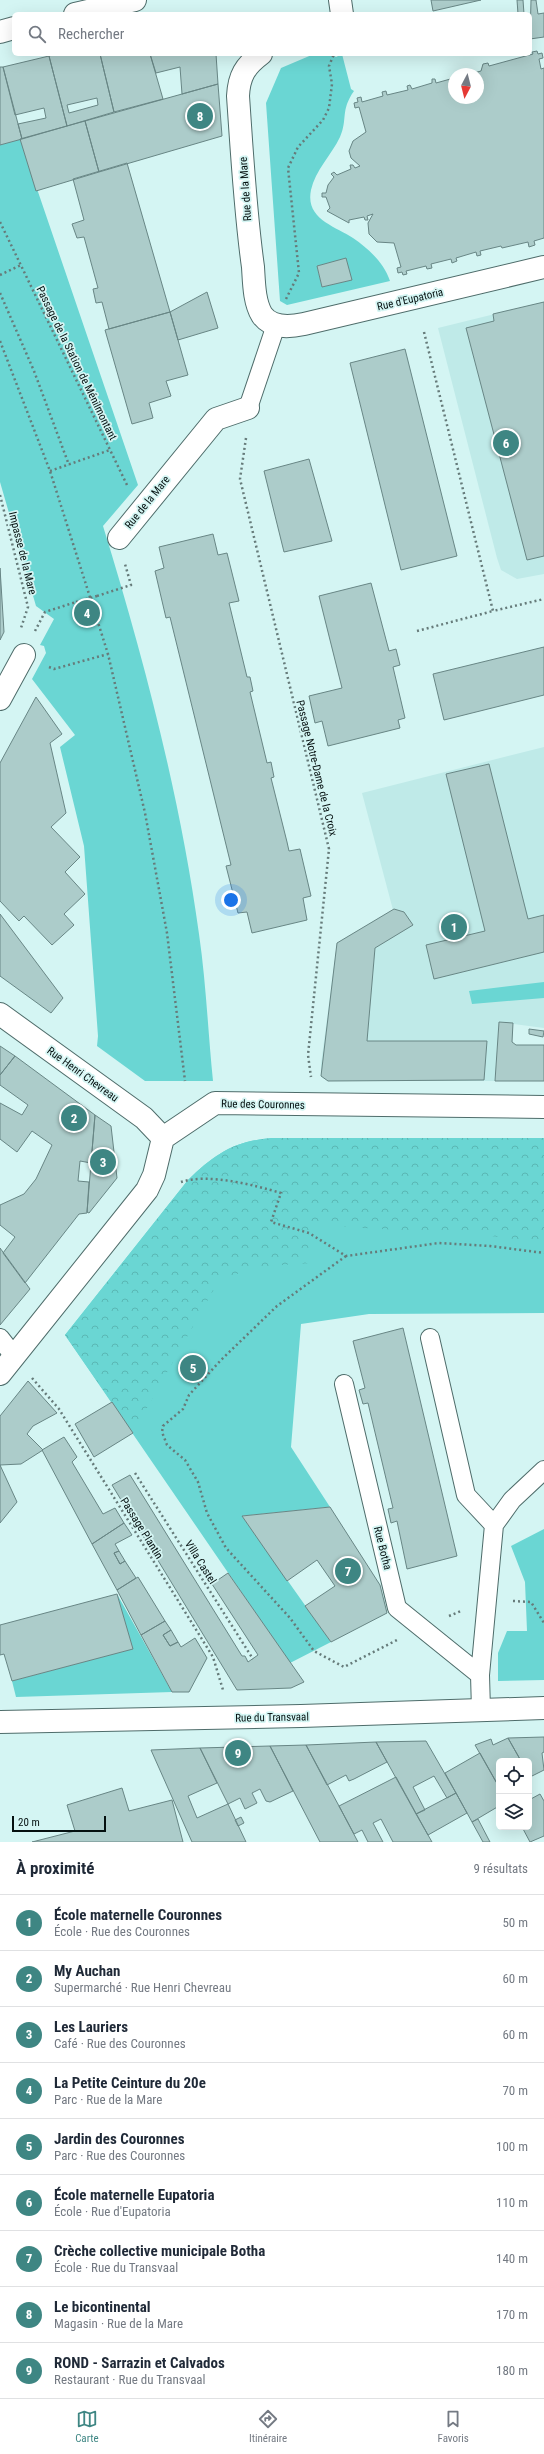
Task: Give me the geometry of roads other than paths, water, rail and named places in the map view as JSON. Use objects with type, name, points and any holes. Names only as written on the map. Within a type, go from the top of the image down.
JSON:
[{"type":"street","points":[[84,12],[135,0]]},
{"type":"street","points":[[340,0],[342,12]]},
{"type":"street","points":[[0,32],[12,29]]},
{"type":"street","name":"Rue de la Mare","points":[[258,56],[246,66],[239,83],[238,96],[247,226],[258,306],[263,315],[276,325]]},
{"type":"street","name":"Rue d'Eupatoria","points":[[276,325],[288,327],[304,324],[544,267]]},
{"type":"street","name":"Rue de la Mare","points":[[119,538],[140,510],[216,419],[248,408]]},
{"type":"street","points":[[0,699],[24,655]]},
{"type":"street","name":"Rue Henri Chevreau","points":[[0,1014],[144,1118],[163,1138]]},
{"type":"street","name":"Rue des Couronnes","points":[[163,1138],[215,1103],[544,1107]]},
{"type":"street","points":[[0,1374],[147,1190],[154,1175],[163,1138]]},
{"type":"street","name":"Rue du Transvaal","points":[[0,1722],[544,1708]]},
{"type":"lane","points":[[248,408],[276,325]]},
{"type":"lane","points":[[0,1338],[14,1356]]},
{"type":"lane","points":[[430,1338],[466,1496],[494,1525]]},
{"type":"lane","name":"Rue Botha","points":[[344,1384],[397,1608],[480,1676]]},
{"type":"lane","points":[[480,1710],[480,1676],[494,1525],[512,1500],[544,1470]]},
{"type":"place","name":"Le bicontinental","points":[[200,116]]},
{"type":"place","name":"École maternelle Eupatoria","points":[[506,443]]},
{"type":"place","name":"La Petite Ceinture du 20e","points":[[87,613]]},
{"type":"place","name":"École maternelle Couronnes","points":[[454,927]]},
{"type":"place","name":"My Auchan","points":[[74,1118]]},
{"type":"place","name":"Les Lauriers","points":[[103,1162]]},
{"type":"place","name":"Jardin des Couronnes","points":[[193,1368]]},
{"type":"place","name":"Crèche collective municipale Botha","points":[[348,1571]]},
{"type":"place","name":"ROND - Sarrazin et Calvados","points":[[238,1753]]}]
